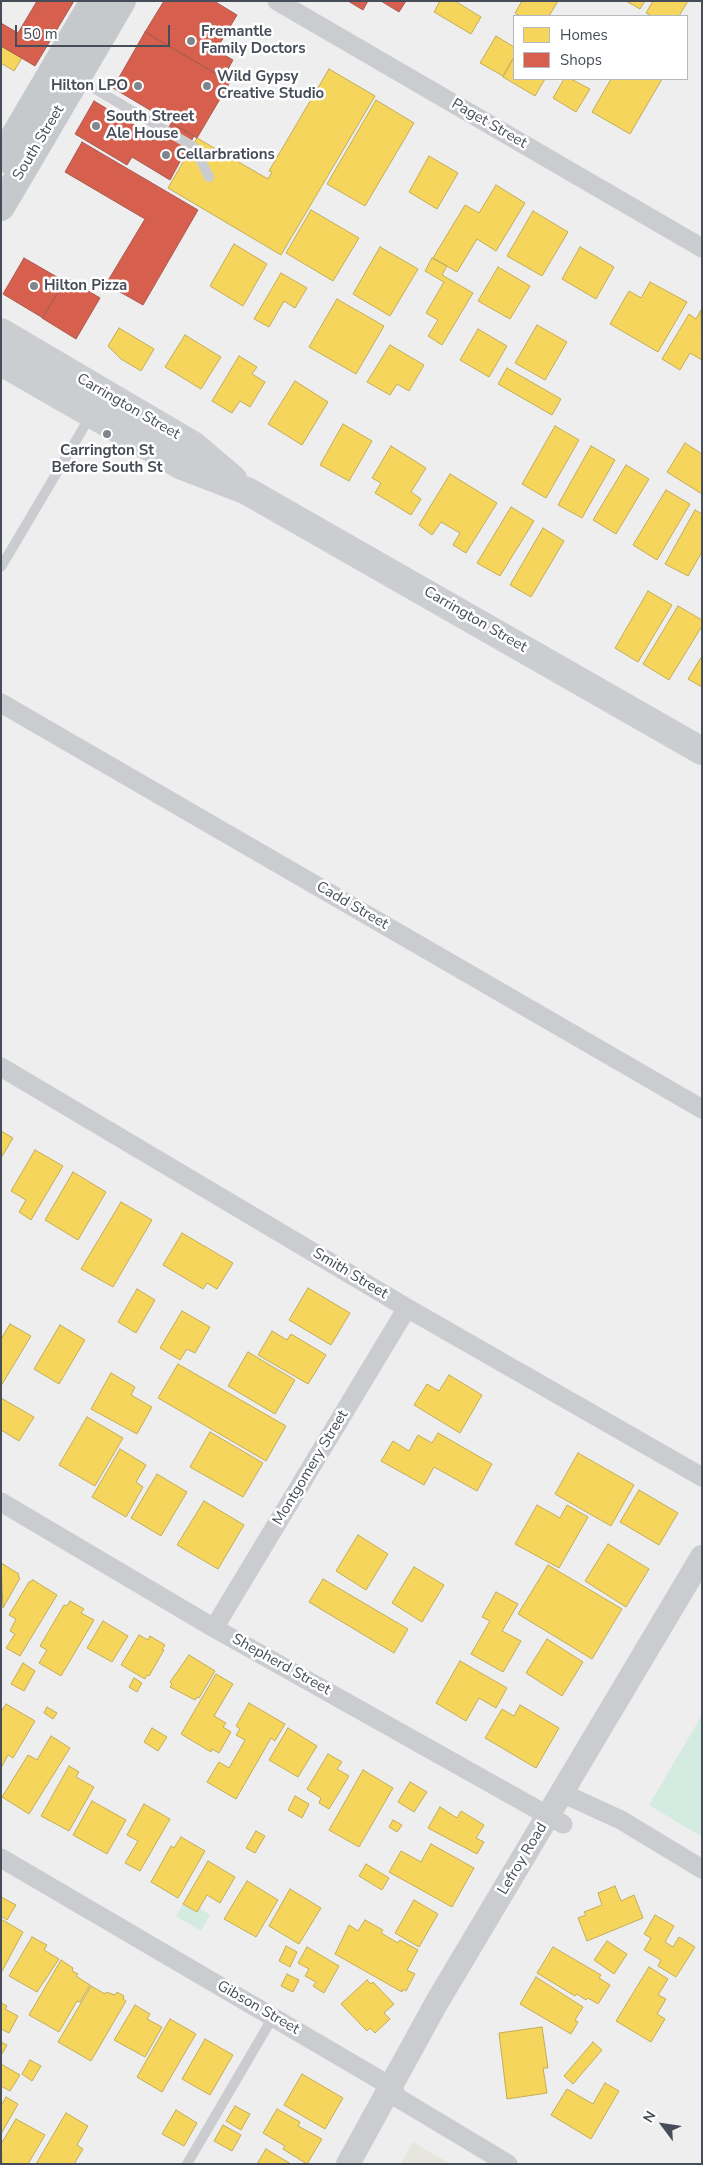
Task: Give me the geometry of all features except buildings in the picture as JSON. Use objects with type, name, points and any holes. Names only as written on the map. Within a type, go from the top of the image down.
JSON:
[{"type":"main road","name":"South Street","points":[[1,159],[94,1]]},
{"type":"main road","name":"South Street","points":[[1,207],[122,1]]},
{"type":"main road","name":"Carrington Street","points":[[1,332],[193,445],[247,491]]},
{"type":"main road","name":"Carrington Street","points":[[1,362],[182,466],[247,491],[702,751]]},
{"type":"street","name":"Paget Street","points":[[277,1],[702,248]]},
{"type":"street","name":"Cadd Street","points":[[1,703],[702,1110]]},
{"type":"street","name":"Smith Street","points":[[1,1067],[407,1308],[702,1477]]},
{"type":"street","name":"Montgomery Street","points":[[214,1628],[407,1308]]},
{"type":"street","name":"Shepherd Street","points":[[1,1502],[214,1628],[556,1820]]},
{"type":"street","name":"Lefroy Road","points":[[570,1797],[702,1557]]},
{"type":"street","name":"Lefroy Road","points":[[348,2164],[395,2092],[570,1797],[702,1587]]},
{"type":"street","points":[[570,1797],[621,1820],[702,1869]]},
{"type":"street","name":"Gibson Street","points":[[1,1858],[273,2017],[508,2164]]},
{"type":"street","name":"Lefroy Road","points":[[361,2164],[395,2092]]},
{"type":"lane","points":[[77,79],[194,147],[209,176]]},
{"type":"lane","points":[[1,567],[91,415]]},
{"type":"lane","points":[[187,2164],[273,2017]]},
{"type":"shaded area","points":[[413,2142],[428,2151],[451,2164],[400,2164]]},
{"type":"green space","points":[[702,1715],[702,1837],[649,1805]]},
{"type":"green space","points":[[183,1904],[197,1912],[200,1908],[210,1915],[201,1931],[176,1916]]},
{"type":"place","name":"Fremantle Family Doctors","points":[[191,41]]},
{"type":"place","name":"Hilton LPO","points":[[138,86]]},
{"type":"place","name":"Wild Gypsy Creative Studio","points":[[207,86]]},
{"type":"place","name":"South Street Ale House","points":[[96,126]]},
{"type":"place","name":"Cellarbrations","points":[[166,155]]},
{"type":"place","name":"Hilton Pizza","points":[[34,286]]},
{"type":"place","name":"Carrington St Before South St","points":[[107,434]]}]
